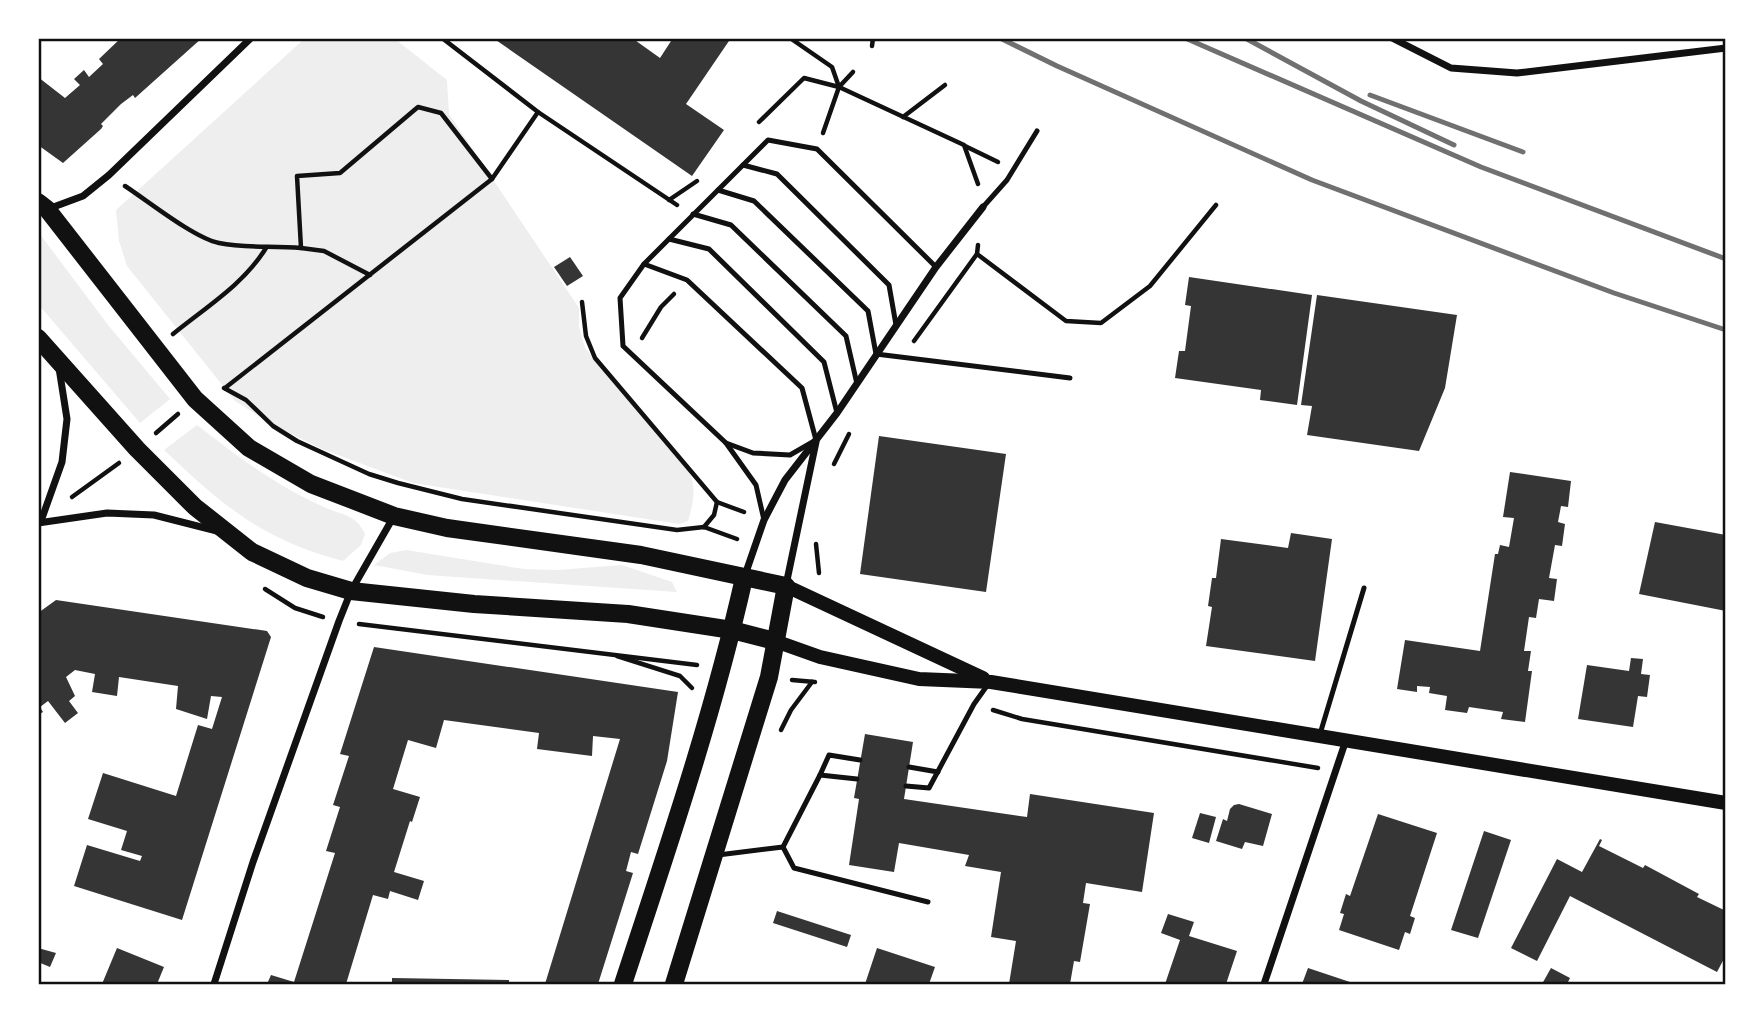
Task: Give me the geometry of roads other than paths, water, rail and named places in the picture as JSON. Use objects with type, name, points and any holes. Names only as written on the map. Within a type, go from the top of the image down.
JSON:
[{"type":"main road","points":[[41,210],[195,400],[249,448],[311,484],[394,516],[447,528],[641,555],[786,586],[991,682]]},
{"type":"main road","points":[[38,338],[137,449],[195,507],[227,534],[252,552],[307,578],[351,591],[474,604],[628,614],[732,630],[820,657],[919,679],[991,682],[1320,734],[1726,803]]},
{"type":"main road","points":[[623,985],[705,734],[744,578]]},
{"type":"main road","points":[[674,985],[769,677],[786,586]]},
{"type":"street","points":[[41,210],[83,196],[109,175],[251,38]]},
{"type":"street","points":[[1392,38],[1451,68],[1517,73],[1726,48]]},
{"type":"street","points":[[744,578],[764,520],[785,480],[837,413],[936,267],[983,207]]},
{"type":"street","points":[[58,361],[66,419],[62,462],[40,522],[107,513],[154,515],[227,534]]},
{"type":"street","points":[[786,586],[816,440]]},
{"type":"street","points":[[214,985],[258,850],[351,591],[394,516]]},
{"type":"street","points":[[1264,985],[1346,739]]},
{"type":"lane","points":[[983,207],[1013,169],[1037,131]]},
{"type":"lane","points":[[764,520],[756,485],[726,443],[623,346],[620,298],[644,264],[768,140],[817,149],[936,267]]},
{"type":"lane","points":[[743,165],[777,174],[889,285],[896,325]]},
{"type":"lane","points":[[718,190],[754,201],[868,311],[876,355],[1070,379]]},
{"type":"lane","points":[[693,214],[731,225],[846,336],[857,384]]},
{"type":"lane","points":[[669,239],[709,249],[824,362],[837,413]]},
{"type":"lane","points":[[644,264],[687,280],[802,388],[816,440],[790,455],[753,453],[726,443]]},
{"type":"lane","points":[[1320,734],[1364,589]]},
{"type":"lane","points":[[906,786],[929,788],[974,705],[991,682]]},
{"type":"lane","points":[[783,847],[829,755],[860,760]]},
{"type":"lane","points":[[909,767],[938,772]]},
{"type":"lane","points":[[820,775],[857,779]]},
{"type":"lane","points":[[714,855],[783,847]]},
{"type":"lane","points":[[783,847],[794,868],[928,902]]},
{"type":"railway","points":[[1000,38],[1312,180],[1614,293],[1726,330]]},
{"type":"railway","points":[[1185,38],[1481,167],[1726,259]]},
{"type":"railway","points":[[1245,38],[1361,101],[1454,145]]},
{"type":"railway","points":[[1370,95],[1523,152]]}]
